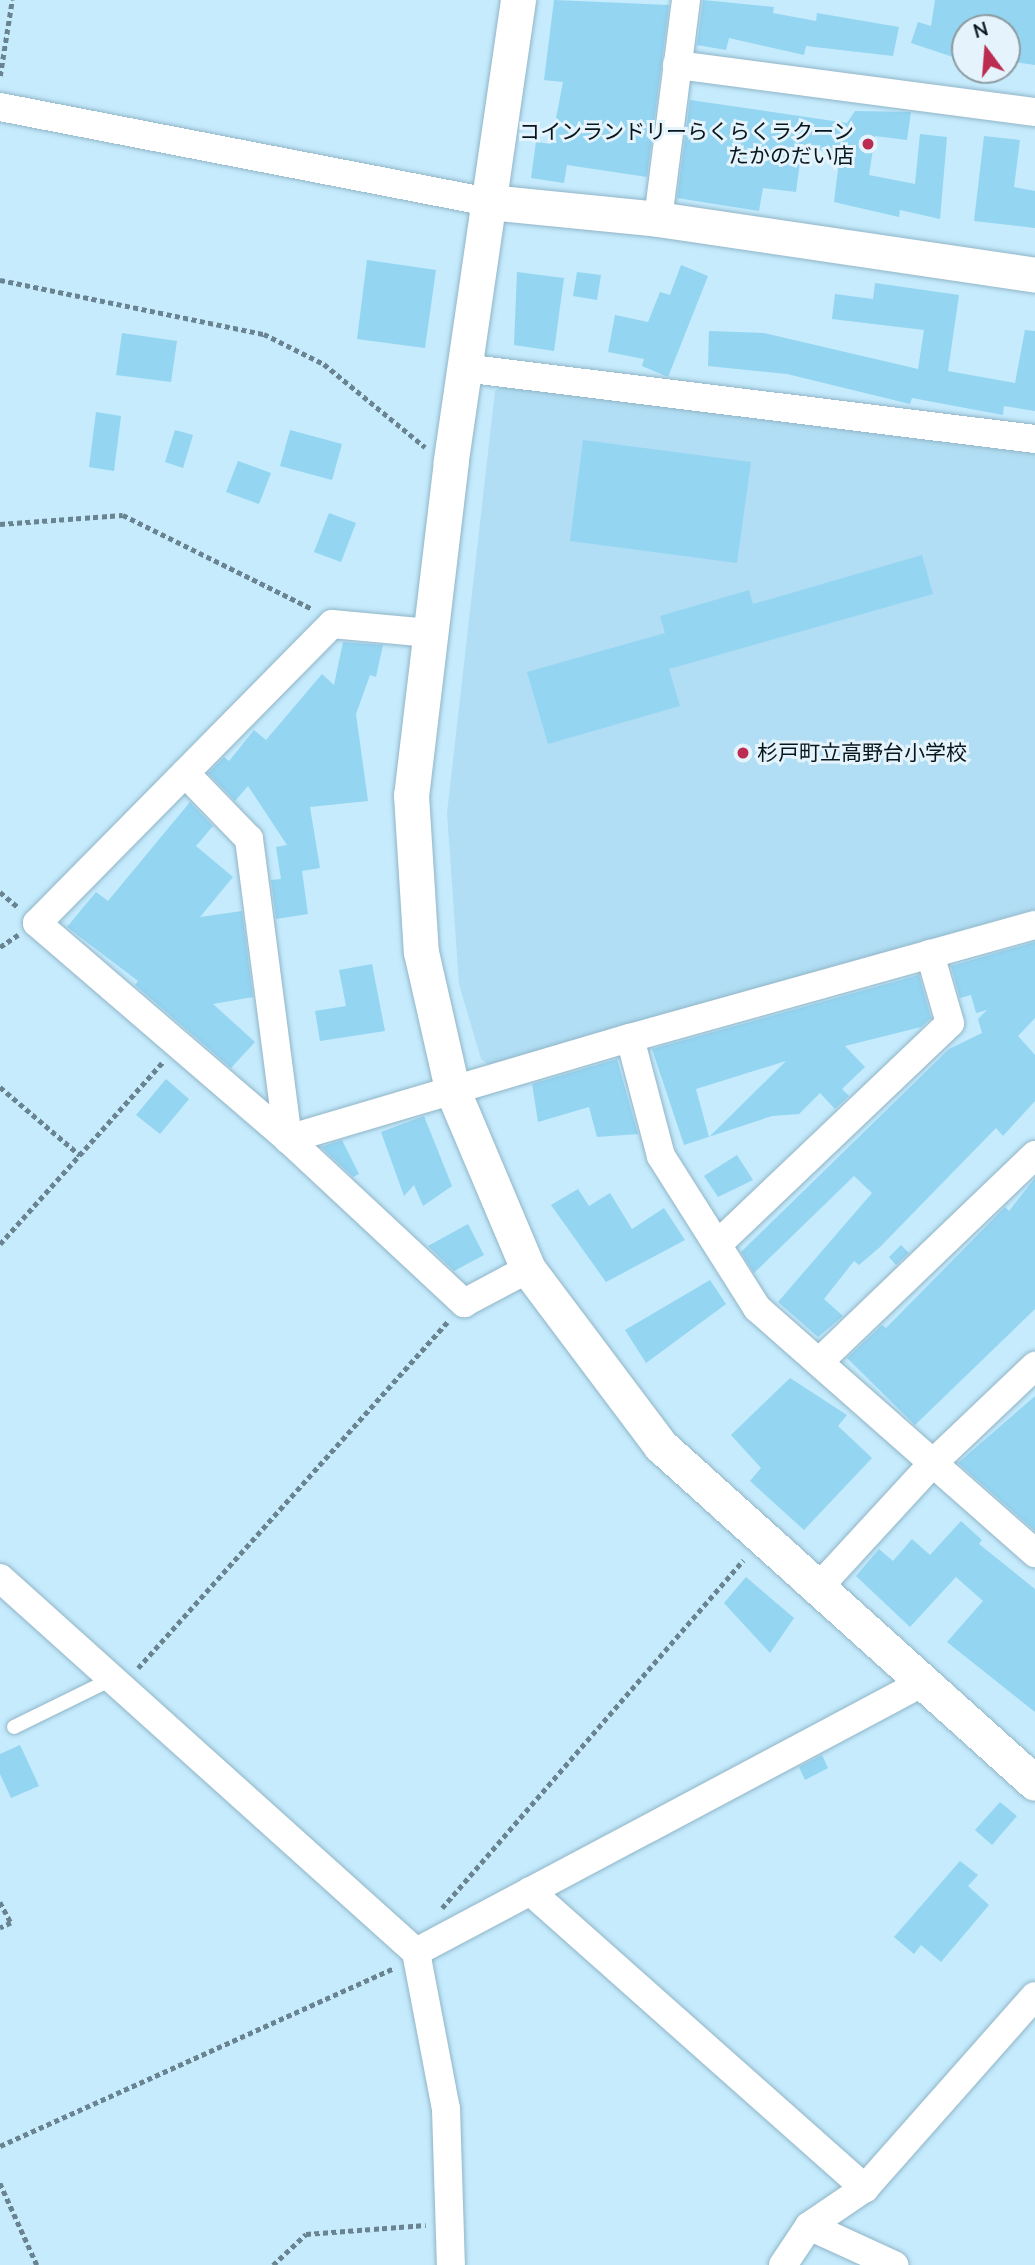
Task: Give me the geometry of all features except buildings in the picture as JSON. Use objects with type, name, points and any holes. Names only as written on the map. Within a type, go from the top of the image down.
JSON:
[{"type":"street","points":[[518,0],[451,461],[411,795],[413,880],[435,1027],[452,1089],[528,1269],[661,1446],[761,1539],[1035,1783]]},
{"type":"street","points":[[658,219],[686,0]]},
{"type":"street","points":[[677,65],[1035,112]]},
{"type":"street","points":[[0,107],[489,202],[658,219],[1035,275]]},
{"type":"street","points":[[464,368],[1035,439]]},
{"type":"street","points":[[429,633],[332,624],[37,923],[288,1139],[464,1303],[528,1269]]},
{"type":"street","points":[[185,773],[249,839],[288,1139]]},
{"type":"street","points":[[288,1139],[630,1038],[1035,925]]},
{"type":"street","points":[[718,1244],[950,1023],[930,954]]},
{"type":"street","points":[[630,1038],[661,1156],[757,1308],[1035,1553]]},
{"type":"street","points":[[819,1362],[1035,1155]]},
{"type":"street","points":[[817,1589],[933,1463],[1035,1366]]},
{"type":"street","points":[[0,1578],[413,1949],[446,2109],[451,2265]]},
{"type":"street","points":[[413,1949],[530,1891],[922,1683]]},
{"type":"street","points":[[530,1891],[865,2188]]},
{"type":"street","points":[[783,2265],[809,2226],[865,2188],[1035,1996]]},
{"type":"street","points":[[809,2226],[894,2265]]},
{"type":"lane","points":[[13,1727],[116,1683]]},
{"type":"path","points":[[0,76],[12,0]]},
{"type":"path","points":[[0,280],[264,334],[324,363],[412,439],[451,461]]},
{"type":"path","points":[[0,524],[123,515],[332,624]]},
{"type":"path","points":[[0,1244],[180,1044]]},
{"type":"path","points":[[0,1087],[80,1155]]},
{"type":"path","points":[[116,1683],[464,1303]]},
{"type":"path","points":[[0,2146],[403,1965],[413,1949],[761,1539]]},
{"type":"path","points":[[0,1902],[11,1923],[0,1928]]},
{"type":"path","points":[[0,2183],[37,2265]]},
{"type":"path","points":[[273,2265],[306,2234],[450,2224]]},
{"type":"shaded area","name":"杉戸町立高野台小学校","points":[[505,384],[1035,451],[1035,909],[489,1065],[481,1059],[459,984],[447,813],[495,391]]},
{"type":"place","name":"コインランドリーらくらくラクーン たかのだい店","points":[[868,144]]},
{"type":"place","name":"杉戸町立高野台小学校","points":[[743,753]]}]
